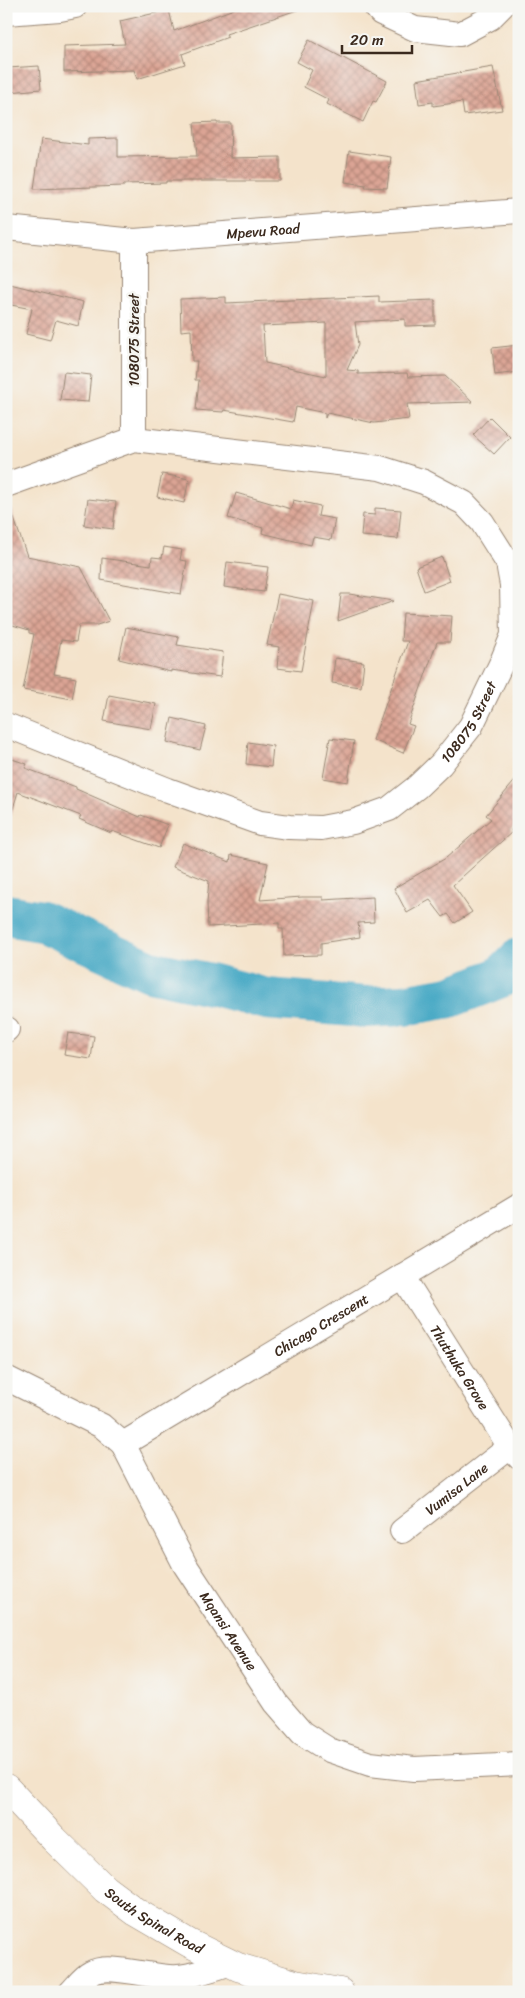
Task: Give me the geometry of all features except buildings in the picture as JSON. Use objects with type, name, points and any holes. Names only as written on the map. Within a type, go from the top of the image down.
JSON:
[{"type":"street","points":[[6,13],[75,6]]},
{"type":"street","points":[[375,6],[381,13],[415,30],[460,34],[490,18],[502,6]]},
{"type":"street","name":"Mpevu Road","points":[[6,228],[134,241],[519,211]]},
{"type":"street","name":"108075 Street","points":[[134,241],[134,439]]},
{"type":"street","name":"108075 Street","points":[[6,485],[134,439],[380,468],[424,482],[464,503],[482,522],[508,563],[512,585],[513,635],[472,726],[440,764],[417,787],[389,809],[353,822],[321,828],[289,827],[260,823],[168,790],[6,725]]},
{"type":"street","name":"Chicago Crescent","points":[[123,1444],[519,1206]]},
{"type":"street","name":"Thuthuka Grove","points":[[402,1276],[514,1452]]},
{"type":"street","name":"Mqansi Avenue","points":[[6,1378],[102,1426],[123,1444],[185,1565],[276,1703],[302,1733],[329,1750],[370,1764],[414,1769],[519,1764]]},
{"type":"street","name":"Vumisa Lane","points":[[402,1531],[514,1452]]},
{"type":"street","name":"South Spinal Road","points":[[6,1788],[54,1839],[105,1888],[136,1912],[230,1964],[295,1984],[340,1992]]},
{"type":"street","points":[[71,1992],[86,1977],[98,1970],[115,1969],[179,1978],[230,1964]]},
{"type":"waterway","points":[[6,915],[41,921],[150,971],[267,999],[365,1007],[404,1005],[450,997],[501,977],[519,959]]}]
